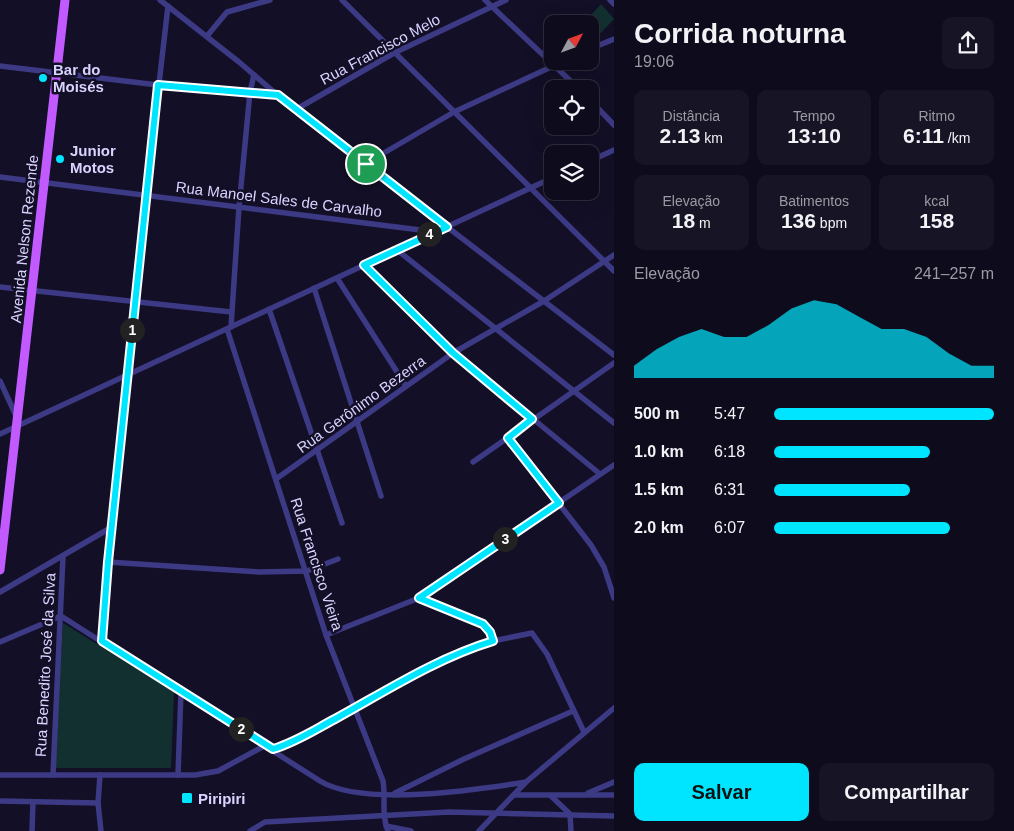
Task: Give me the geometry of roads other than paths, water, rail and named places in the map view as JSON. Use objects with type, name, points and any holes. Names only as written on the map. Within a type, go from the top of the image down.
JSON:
[{"type":"main road","name":"Avenida Nelson Rezende","points":[[0,570],[65,0]]},
{"type":"street","points":[[160,0],[207,36],[295,110],[614,354]]},
{"type":"street","points":[[207,36],[228,12],[270,0]]},
{"type":"street","points":[[342,0],[614,271]]},
{"type":"street","points":[[485,0],[544,55]]},
{"type":"street","name":"Rua Francisco Melo","points":[[295,110],[394,53],[506,0]]},
{"type":"street","points":[[610,0],[614,4]]},
{"type":"street","points":[[102,641],[134,301],[148,195],[158,85],[168,6]]},
{"type":"street","points":[[599,45],[614,39]]},
{"type":"street","points":[[0,66],[158,85],[278,95]]},
{"type":"street","points":[[366,164],[454,112],[544,70]]},
{"type":"street","points":[[560,70],[570,80]]},
{"type":"street","name":"Rua Francisco Vieira","points":[[254,75],[250,92],[229,328],[326,635],[353,709],[383,781],[385,794],[383,814],[387,829]]},
{"type":"street","points":[[599,109],[614,125]]},
{"type":"street","points":[[599,157],[614,150]]},
{"type":"street","name":"Rua Manoel Sales de Carvalho","points":[[0,177],[436,232]]},
{"type":"street","points":[[0,434],[16,423],[127,375],[544,182]]},
{"type":"street","points":[[397,250],[614,423]]},
{"type":"street","name":"Rua Gerônimo Bezerra","points":[[276,479],[453,353],[544,300],[614,256]]},
{"type":"street","points":[[364,265],[453,353],[600,474]]},
{"type":"street","points":[[337,278],[406,386]]},
{"type":"street","points":[[0,287],[231,312]]},
{"type":"street","points":[[314,288],[381,496]]},
{"type":"street","points":[[270,309],[342,523]]},
{"type":"street","points":[[473,462],[614,362]]},
{"type":"street","points":[[0,381],[16,423]]},
{"type":"street","points":[[508,438],[599,557],[614,598]]},
{"type":"street","points":[[326,635],[419,598],[614,465]]},
{"type":"street","points":[[0,592],[112,527]]},
{"type":"street","name":"Rua Benedito José da Silva","points":[[53,774],[63,556]]},
{"type":"street","points":[[108,562],[207,570],[307,571],[338,559]]},
{"type":"street","points":[[419,598],[483,624],[490,632],[493,641]]},
{"type":"street","points":[[0,642],[61,616],[181,690],[328,786],[340,790],[385,794],[464,792],[526,782]]},
{"type":"street","points":[[273,749],[301,739],[458,653],[493,641],[528,636],[532,633],[547,654],[584,732]]},
{"type":"street","points":[[178,775],[181,690]]},
{"type":"street","points":[[479,831],[526,782],[551,763],[584,732],[614,708]]},
{"type":"street","points":[[393,794],[464,759],[573,711]]},
{"type":"street","points":[[0,775],[195,775],[218,771],[266,745]]},
{"type":"street","points":[[100,775],[98,803],[101,831]]},
{"type":"street","points":[[586,794],[614,782]]},
{"type":"street","points":[[514,795],[614,795]]},
{"type":"street","points":[[551,796],[570,814],[570,831]]},
{"type":"street","points":[[0,801],[98,803]]},
{"type":"street","points":[[32,831],[33,802]]},
{"type":"street","points":[[250,831],[265,822],[383,814],[449,812],[614,816]]},
{"type":"street","points":[[387,829],[411,831]]},
{"type":"place","name":"Bar do Moisés","points":[[43,78]]},
{"type":"place","name":"Junior Motos","points":[[60,159]]},
{"type":"place","name":"Piripiri","points":[[187,798]]}]
